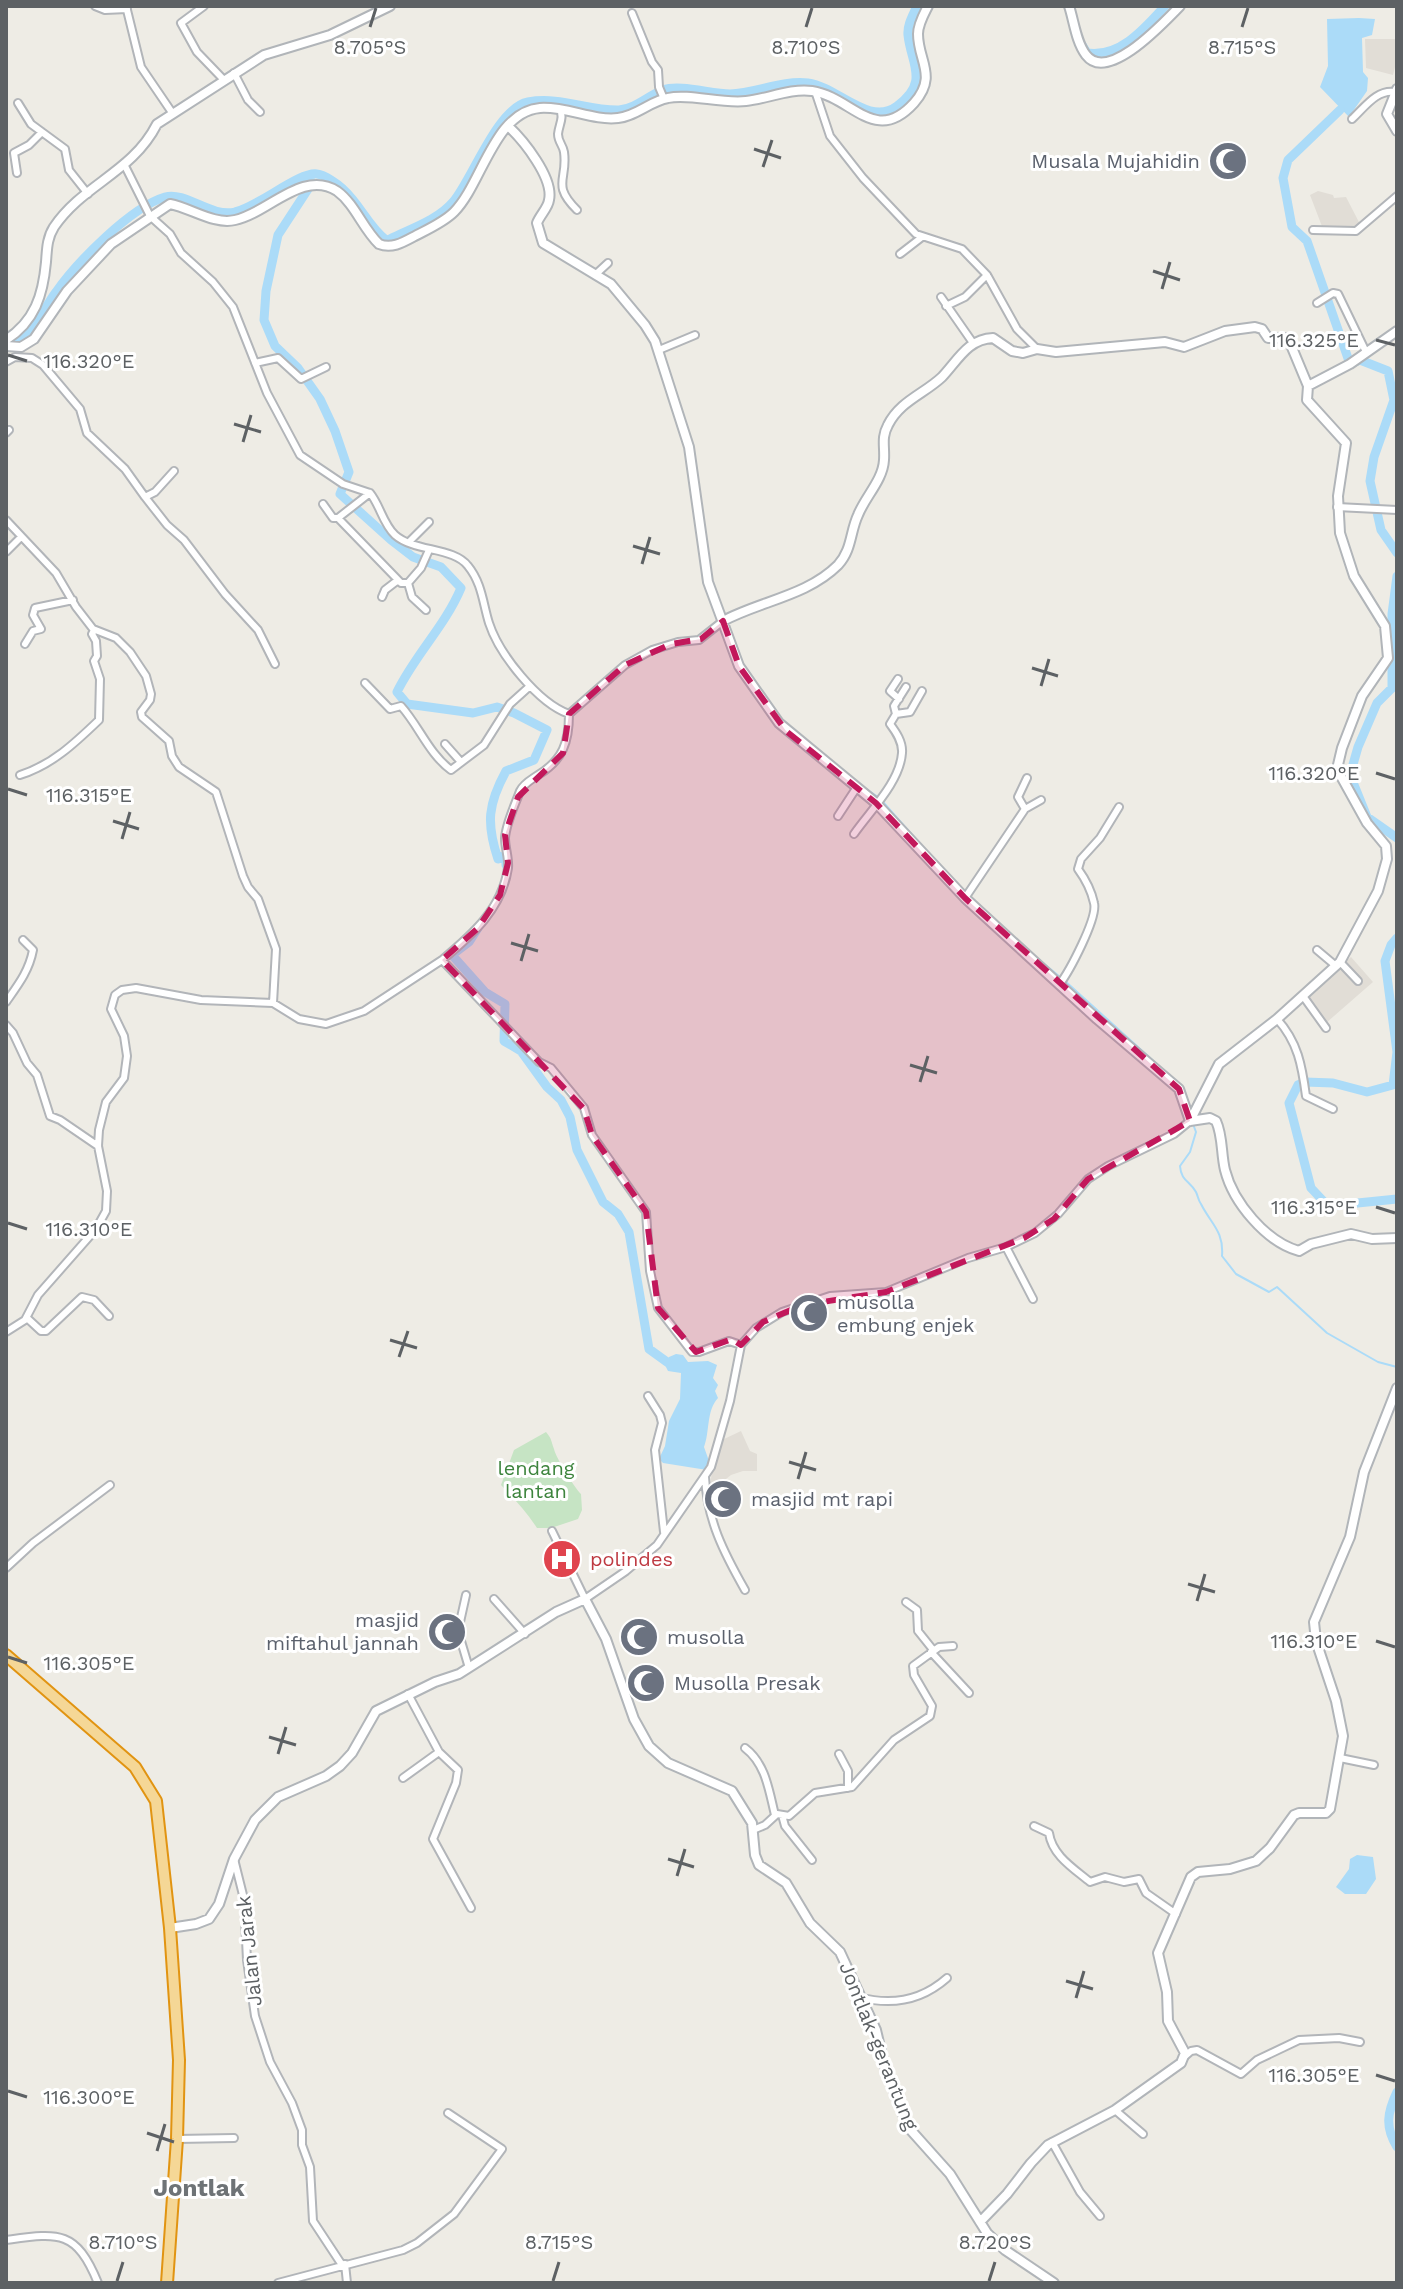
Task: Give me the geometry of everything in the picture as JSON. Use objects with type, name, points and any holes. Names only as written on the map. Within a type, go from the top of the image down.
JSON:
[{"type":"highway","points":[[6,1655],[135,1767],[150,1787],[159,1814],[179,2060],[167,2283]]},
{"type":"street","points":[[95,6],[105,10],[127,8],[141,67],[173,114]]},
{"type":"street","points":[[204,6],[180,22],[197,52],[223,79]]},
{"type":"street","points":[[9,336],[29,321],[38,302],[44,279],[47,241],[53,229],[74,204],[125,166],[148,141],[157,124],[264,55],[330,35],[390,6]]},
{"type":"street","points":[[6,346],[21,347],[34,339],[61,299],[95,260],[147,211],[170,204],[219,220],[233,221],[259,211],[306,185],[318,183],[341,194],[376,242],[395,246],[455,210],[497,140],[526,111],[560,109],[615,118],[642,111],[662,94],[745,101],[815,91],[877,121],[888,121],[917,99],[926,82],[918,32],[928,6]]},
{"type":"street","points":[[1069,6],[1087,57],[1099,62],[1142,44],[1180,6]]},
{"type":"street","points":[[632,13],[658,70],[662,94]]},
{"type":"street","points":[[234,73],[248,100],[260,112]]},
{"type":"street","points":[[815,91],[832,140],[869,185],[922,237],[960,248],[987,275],[1017,329],[1037,349]]},
{"type":"street","points":[[1352,119],[1379,93],[1396,91],[1387,114],[1396,127]]},
{"type":"street","points":[[18,103],[31,124],[65,149],[67,167],[88,194]]},
{"type":"street","points":[[560,109],[562,118],[558,136],[564,151],[565,166],[561,189],[577,210]]},
{"type":"street","points":[[508,126],[533,155],[550,196],[537,223],[543,243],[611,284],[645,325],[659,350],[689,447],[708,582],[739,666],[779,723],[793,737],[877,803],[966,896],[1179,1089],[1190,1121]]},
{"type":"street","points":[[17,173],[14,153],[29,145],[42,132]]},
{"type":"street","points":[[125,166],[147,211],[170,234],[181,253],[229,301],[274,407],[300,455],[343,484],[370,493],[392,532],[409,542],[454,556],[467,564],[481,590],[493,634],[530,686],[552,705],[569,714]]},
{"type":"street","points":[[1313,230],[1356,231],[1397,196]]},
{"type":"street","points":[[900,254],[922,237]]},
{"type":"street","points":[[595,275],[608,263]]},
{"type":"street","points":[[946,306],[965,297],[987,275]]},
{"type":"street","points":[[1317,303],[1333,293],[1338,294],[1366,352]]},
{"type":"street","points":[[941,297],[973,343]]},
{"type":"street","points":[[6,1332],[27,1318],[38,1295],[105,1215],[107,1191],[98,1146],[99,1130],[106,1102],[124,1078],[126,1067],[126,1044],[110,1004],[115,995],[122,990],[136,988],[201,1000],[273,1003],[299,1019],[326,1024],[364,1011],[442,960],[478,928],[500,895],[508,863],[505,835],[518,797],[525,784],[545,771],[563,753],[569,733],[569,714],[625,665],[652,650],[702,638],[723,621],[797,591],[838,565],[849,547],[857,516],[884,463],[882,440],[890,420],[908,401],[939,379],[973,343],[990,337],[1018,353],[1037,349],[1056,352],[1165,342],[1184,347],[1225,331],[1258,327],[1268,338],[1288,338],[1308,386],[1307,400],[1346,443],[1337,507],[1340,533],[1354,576],[1391,630],[1388,661],[1362,696],[1337,769],[1364,818],[1386,846],[1387,859],[1374,900],[1338,964],[1277,1019],[1219,1064],[1190,1121],[1174,1134],[1108,1166],[1085,1182],[1041,1230],[1006,1247],[968,1258],[886,1292],[830,1296],[782,1312],[756,1328],[741,1345],[712,1465],[651,1552],[585,1599],[556,1612],[459,1674],[408,1694],[376,1711],[352,1753],[340,1766],[326,1776],[278,1797],[255,1820],[234,1859],[215,1913],[204,1922],[170,1928]]},
{"type":"street","points":[[1308,386],[1397,331]]},
{"type":"street","points":[[659,350],[695,335]]},
{"type":"street","points":[[6,362],[15,357],[40,362],[80,409],[87,433],[125,469],[167,525],[184,540],[225,594],[258,630],[275,664]]},
{"type":"street","points":[[255,363],[276,357],[300,379],[326,367]]},
{"type":"street","points":[[145,497],[155,492],[174,471]]},
{"type":"street","points":[[338,518],[370,493]]},
{"type":"street","points":[[323,504],[333,518],[338,518],[398,580],[408,583]]},
{"type":"street","points":[[1337,507],[1397,510]]},
{"type":"street","points":[[6,520],[56,573],[94,630],[116,638],[130,652],[146,676],[151,694],[141,712],[142,717],[169,741],[172,756],[179,767],[216,792],[243,876],[258,899],[276,949],[273,1003]]},
{"type":"street","points":[[409,542],[429,522]]},
{"type":"street","points":[[6,552],[21,537]]},
{"type":"street","points":[[408,583],[421,568],[429,550]]},
{"type":"street","points":[[382,597],[385,590],[398,580]]},
{"type":"street","points":[[408,583],[412,597],[426,610]]},
{"type":"street","points":[[25,644],[33,631],[41,629],[33,615],[35,608],[73,600]]},
{"type":"street","points":[[20,775],[45,765],[71,747],[99,719],[100,679],[94,661],[97,656],[94,630]]},
{"type":"street","points":[[898,679],[890,691],[899,699]]},
{"type":"street","points":[[365,683],[390,709],[401,706],[435,754],[451,770],[484,745],[510,704],[530,686]]},
{"type":"street","points":[[896,714],[893,707],[906,687]]},
{"type":"street","points":[[896,714],[910,712],[922,691]]},
{"type":"street","points":[[854,834],[883,795],[902,755],[901,743],[890,724],[896,714]]},
{"type":"street","points":[[445,744],[461,762]]},
{"type":"street","points":[[1025,809],[1018,797],[1027,778]]},
{"type":"street","points":[[838,816],[857,787]]},
{"type":"street","points":[[966,896],[1025,809],[1041,800]]},
{"type":"street","points":[[1062,981],[1095,907],[1090,884],[1078,866],[1119,807]]},
{"type":"street","points":[[6,1002],[22,980],[30,962],[33,950],[23,940]]},
{"type":"street","points":[[1317,950],[1358,981]]},
{"type":"street","points":[[442,960],[539,1062],[551,1068],[584,1108],[592,1135],[646,1212],[651,1278],[663,1316],[692,1352],[729,1341],[741,1345]]},
{"type":"street","points":[[1303,996],[1326,1028]]},
{"type":"street","points":[[1277,1019],[1294,1042],[1306,1096],[1333,1109]]},
{"type":"street","points":[[6,1025],[37,1075],[50,1116],[98,1146]]},
{"type":"street","points":[[1190,1121],[1210,1118],[1216,1121],[1225,1169],[1235,1197],[1252,1219],[1289,1247],[1299,1251],[1311,1244],[1351,1234],[1372,1239],[1397,1238]]},
{"type":"street","points":[[1006,1247],[1033,1299]]},
{"type":"street","points":[[27,1318],[41,1331],[46,1331],[82,1297],[94,1300],[109,1316]]},
{"type":"street","points":[[1184,2057],[1184,2051],[1168,2021],[1167,1992],[1158,1957],[1189,1881],[1195,1873],[1251,1863],[1270,1848],[1296,1814],[1328,1813],[1343,1736],[1339,1711],[1316,1641],[1314,1622],[1350,1537],[1364,1472],[1397,1388]]},
{"type":"street","points":[[648,1396],[662,1423],[655,1450],[664,1532]]},
{"type":"street","points":[[705,1477],[706,1499],[714,1528],[745,1590]]},
{"type":"street","points":[[6,1568],[33,1543],[110,1485]]},
{"type":"street","points":[[552,1531],[585,1599]]},
{"type":"street","points":[[466,1595],[458,1631],[469,1668]]},
{"type":"street","points":[[494,1599],[525,1634]]},
{"type":"street","name":"Jontlak-gerantung","points":[[585,1599],[606,1639],[634,1719],[649,1746],[668,1763],[729,1788],[748,1813],[759,1865],[786,1883],[810,1923],[840,1952],[876,2030],[884,2064],[908,2127],[950,2174],[987,2233],[1005,2250],[1054,2283]]},
{"type":"street","points":[[906,1602],[917,1610],[917,1629],[932,1652],[969,1693]]},
{"type":"street","points":[[753,1830],[778,1815],[789,1816],[815,1793],[852,1787],[894,1740],[932,1713],[932,1706],[912,1669],[915,1663],[932,1652],[944,1646],[953,1646]]},
{"type":"street","points":[[408,1694],[439,1752],[453,1763],[459,1773],[435,1828],[433,1842],[471,1908]]},
{"type":"street","points":[[745,1748],[762,1769],[778,1815],[812,1860]]},
{"type":"street","points":[[403,1778],[439,1752]]},
{"type":"street","points":[[839,1754],[848,1771],[848,1788]]},
{"type":"street","points":[[1340,1758],[1374,1765]]},
{"type":"street","points":[[1034,1826],[1048,1833],[1061,1860],[1090,1882],[1105,1877],[1124,1882],[1139,1879],[1146,1893],[1176,1914]]},
{"type":"street","name":"Jalan Jarak","points":[[234,1859],[244,1899],[247,1960],[255,2016],[270,2062],[292,2103],[302,2130],[302,2145],[310,2167],[313,2221],[344,2264]]},
{"type":"street","points":[[859,1997],[883,2002],[909,1998],[927,1993],[947,1978]]},
{"type":"street","points":[[980,2222],[1052,2142],[1115,2110],[1178,2066],[1191,2051],[1197,2050],[1241,2074],[1257,2060],[1299,2040],[1339,2038],[1360,2042]]},
{"type":"street","points":[[1115,2110],[1143,2134]]},
{"type":"street","points":[[278,2283],[403,2250],[454,2214],[501,2148],[448,2113]]},
{"type":"street","points":[[177,2139],[234,2138]]},
{"type":"street","points":[[1052,2142],[1080,2192],[1100,2216]]},
{"type":"street","points":[[6,2240],[53,2236],[65,2239],[82,2251],[98,2283]]},
{"type":"street","points":[[344,2264],[347,2283]]},
{"type":"highlighted area","points":[[723,621],[739,666],[786,731],[876,803],[965,898],[1179,1089],[1190,1121],[1088,1179],[1054,1219],[1024,1238],[886,1292],[803,1305],[763,1322],[741,1345],[732,1339],[696,1352],[658,1308],[646,1212],[592,1135],[584,1109],[442,960],[478,928],[500,895],[508,863],[505,835],[518,797],[563,753],[569,714],[625,665],[671,644],[701,639]]},
{"type":"shaded area","points":[[1365,39],[1397,39],[1393,75],[1366,68]]},
{"type":"shaded area","points":[[1318,191],[1334,198],[1346,197],[1362,228],[1323,229],[1310,195]]},
{"type":"shaded area","points":[[1351,957],[1373,982],[1326,1023],[1304,998]]},
{"type":"shaded area","points":[[741,1431],[750,1451],[757,1454],[757,1471],[731,1475],[710,1487],[722,1440]]},
{"type":"green space","name":"lendang lantan","points":[[546,1432],[555,1453],[581,1494],[582,1510],[578,1519],[551,1528],[537,1528],[501,1485],[514,1450]]},
{"type":"water","points":[[1327,19],[1375,19],[1372,35],[1362,38],[1367,91],[1349,117],[1320,87],[1328,66]]},
{"type":"water","points":[[683,1355],[688,1362],[708,1361],[717,1365],[713,1378],[718,1385],[715,1391],[718,1398],[712,1409],[704,1447],[709,1461],[707,1470],[663,1463],[659,1459],[665,1446],[669,1421],[680,1399],[681,1373],[668,1371],[665,1365],[669,1357]]},
{"type":"water","points":[[1357,1855],[1373,1857],[1376,1879],[1366,1894],[1345,1894],[1336,1887],[1349,1869],[1350,1859]]},
{"type":"waterway","points":[[6,342],[9,344],[19,339],[32,328],[65,280],[106,237],[137,212],[165,197],[181,198],[226,213],[235,212],[300,178],[317,174],[343,189],[386,240],[423,224],[447,208],[460,192],[496,130],[517,107],[528,102],[552,101],[619,110],[670,88],[730,94],[808,83],[864,109],[886,111],[907,97],[916,81],[908,31],[917,6]]},
{"type":"waterway","points":[[1082,45],[1087,53],[1110,51],[1121,46],[1140,32],[1165,6]]},
{"type":"waterway","points":[[1340,110],[1288,160],[1283,178],[1292,227],[1307,241],[1350,364],[1360,360],[1388,371],[1394,400],[1374,457],[1370,481],[1381,530],[1397,553]]},
{"type":"waterway","points":[[308,175],[312,183],[278,235],[266,291],[264,320],[275,346],[298,368],[320,399],[335,431],[349,472],[340,494],[391,540],[413,557],[441,567],[461,588],[397,692],[407,704],[473,713],[497,707],[547,730],[534,760],[506,771],[495,794],[491,814],[492,835],[498,859],[506,855],[506,865]]},
{"type":"waterway","points":[[1397,576],[1392,614],[1392,688],[1377,703],[1350,775],[1367,817],[1397,838]]},
{"type":"waterway","points":[[857,783],[878,797]]},
{"type":"waterway","points":[[883,802],[921,845]]},
{"type":"waterway","points":[[478,928],[469,942],[452,955],[485,992],[505,1004],[504,1041],[521,1051],[547,1087],[561,1100],[570,1117],[577,1150],[603,1202],[618,1214],[629,1232],[649,1349],[667,1362]]},
{"type":"waterway","points":[[1397,938],[1385,961],[1397,1052],[1393,1085],[1367,1092],[1333,1083],[1305,1082],[1298,1085],[1289,1103],[1311,1188],[1328,1206],[1397,1199]]},
{"type":"waterway","points":[[1037,958],[1060,977]]},
{"type":"waterway","points":[[1065,981],[1170,1076]]},
{"type":"waterway","points":[[1193,1124],[1196,1132],[1190,1152],[1180,1166],[1181,1171],[1216,1228],[1222,1256],[1236,1274],[1269,1292],[1277,1287],[1327,1333],[1378,1362],[1397,1367]]},
{"type":"waterway","points":[[1397,2092],[1389,2120],[1397,2147]]},
{"type":"place","name":"Musala Mujahidin","points":[[1228,161]]},
{"type":"place","name":"musolla embung enjek","points":[[809,1313]]},
{"type":"place","name":"masjid mt rapi","points":[[723,1499]]},
{"type":"place","name":"polindes","points":[[562,1559]]},
{"type":"place","name":"masjid miftahul jannah","points":[[447,1632]]},
{"type":"place","name":"musolla","points":[[639,1637]]},
{"type":"place","name":"Musolla Presak","points":[[646,1683]]},
{"type":"district","name":"Jontlak","points":[[199,2188]]}]
